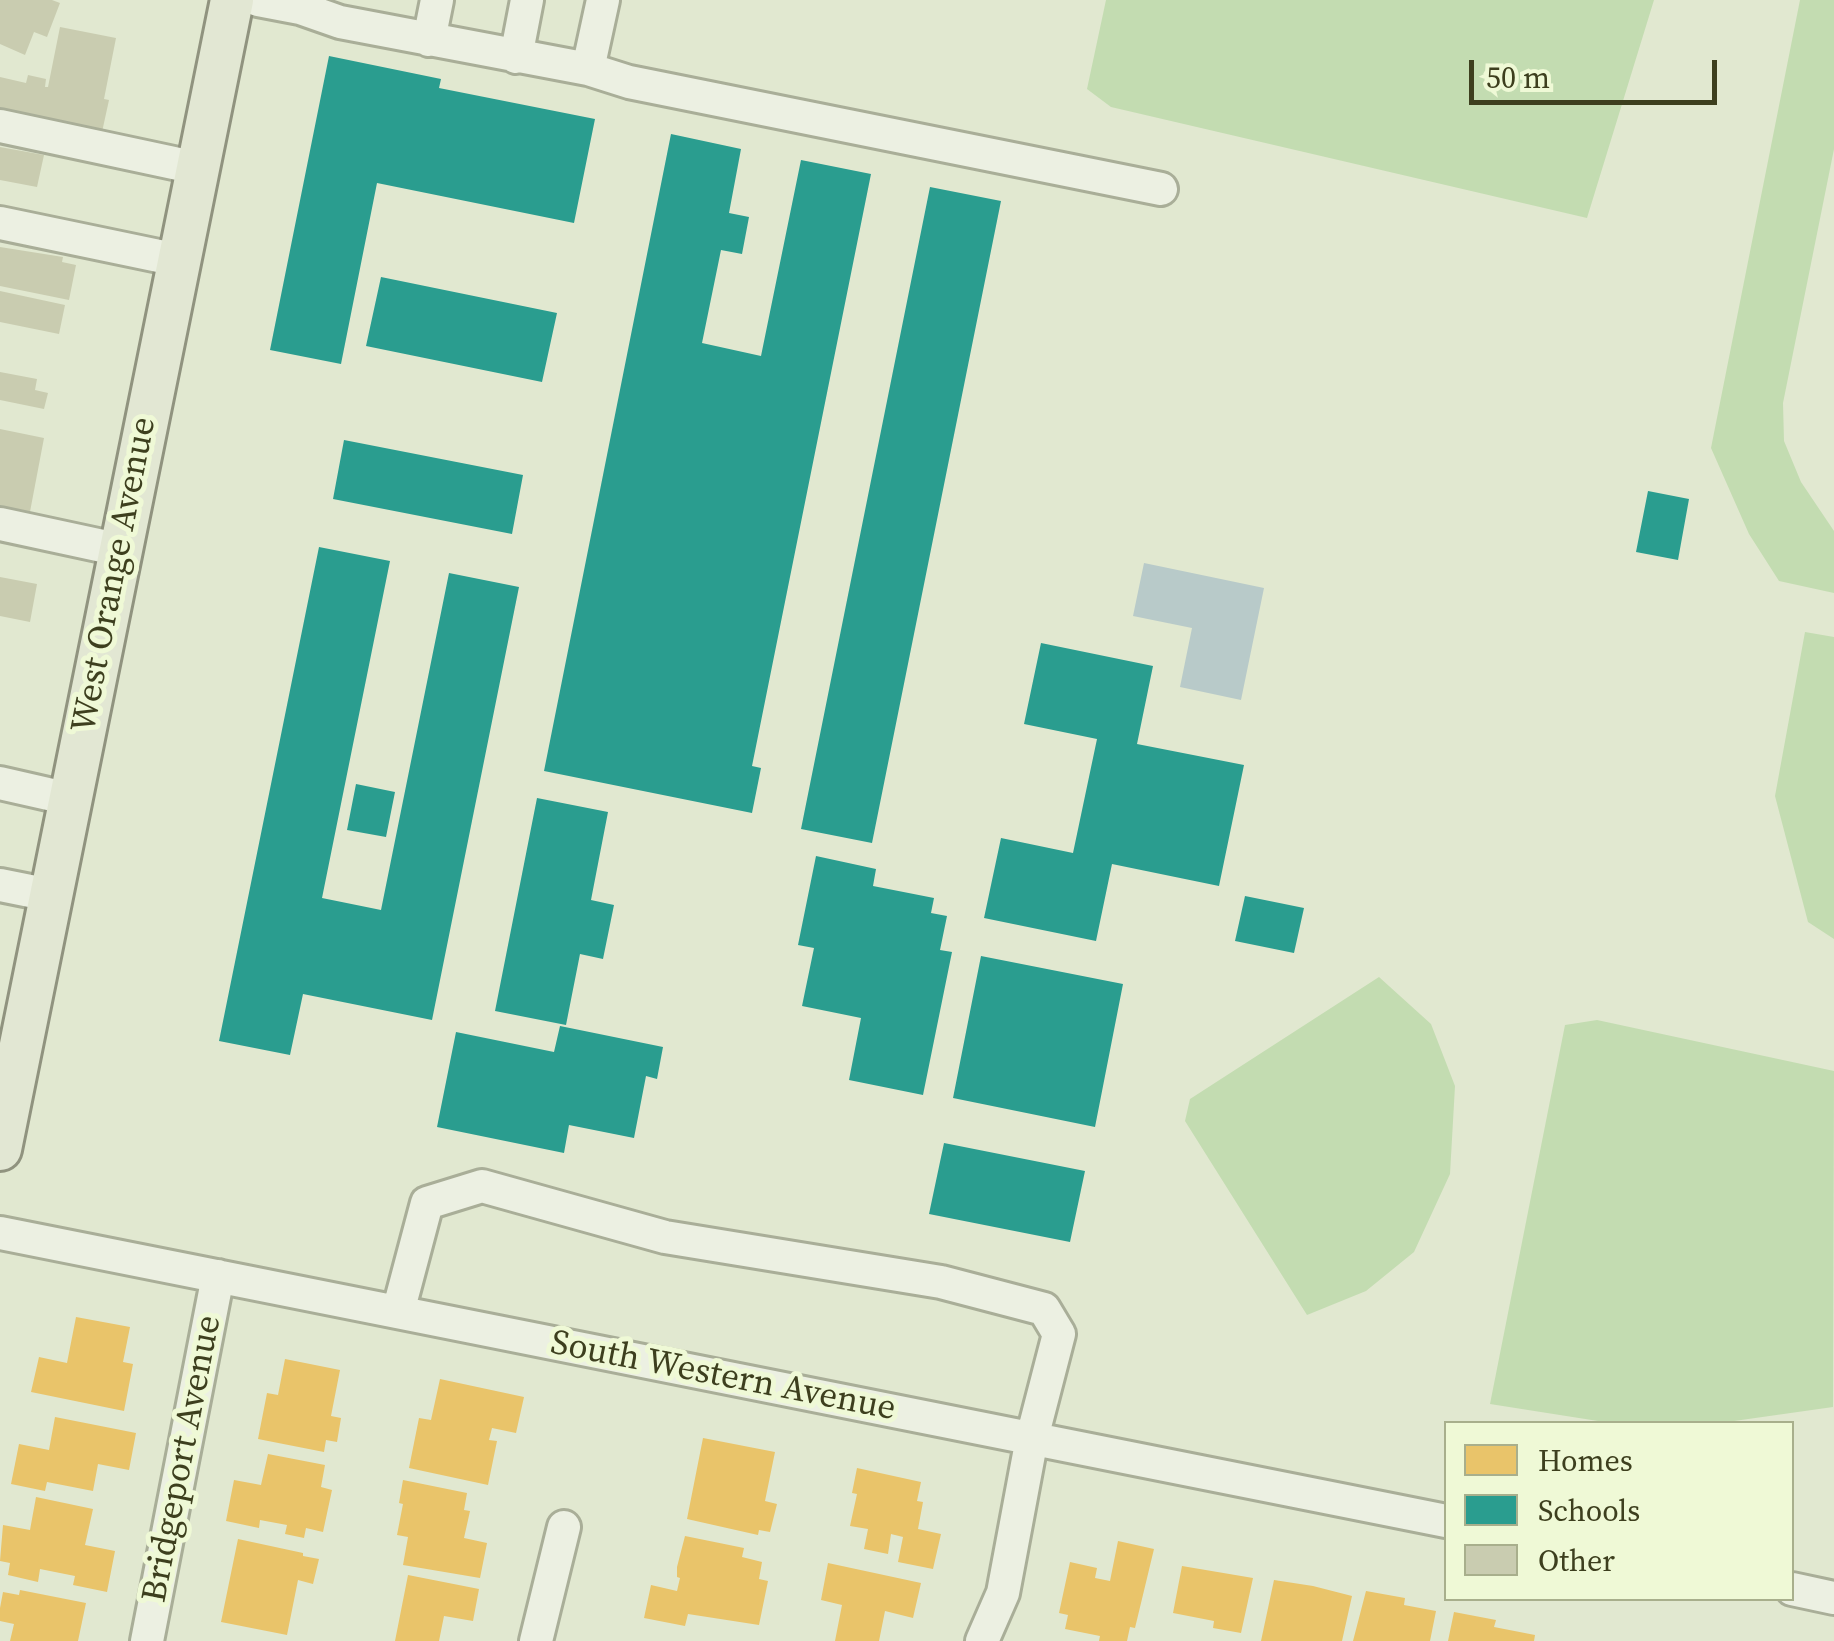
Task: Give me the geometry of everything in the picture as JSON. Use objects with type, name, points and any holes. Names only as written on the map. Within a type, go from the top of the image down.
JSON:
[{"type":"main road","name":"West Orange Avenue","points":[[0,1150],[232,0]]},
{"type":"street","points":[[258,0],[342,11],[429,40],[588,69],[630,82],[1161,189]]},
{"type":"street","points":[[429,40],[437,0]]},
{"type":"street","points":[[516,57],[527,0]]},
{"type":"street","points":[[588,69],[603,0]]},
{"type":"street","points":[[0,126],[197,168]]},
{"type":"street","points":[[0,223],[178,260]]},
{"type":"street","points":[[0,524],[121,550]]},
{"type":"street","points":[[0,783],[70,799]]},
{"type":"street","points":[[0,885],[50,895]]},
{"type":"street","points":[[398,1312],[427,1203],[482,1186],[665,1237],[941,1282],[1044,1309],[1058,1334],[1032,1438],[1003,1593],[982,1641]]},
{"type":"street","name":"South Western Avenue","points":[[0,1233],[1444,1520]]},
{"type":"street","name":"Bridgeport Avenue","points":[[147,1641],[218,1276]]},
{"type":"street","points":[[536,1641],[564,1528]]},
{"type":"street","points":[[1794,1590],[1834,1598]]},
{"type":"green space","points":[[1106,0],[1654,0],[1587,218],[1111,107],[1087,89]]},
{"type":"green space","points":[[1800,0],[1834,0],[1834,149],[1783,403],[1784,441],[1801,482],[1834,531],[1834,593],[1779,581],[1749,534],[1711,448]]},
{"type":"green space","points":[[1805,632],[1834,637],[1834,939],[1808,922],[1775,796]]},
{"type":"green space","points":[[1379,977],[1431,1024],[1455,1086],[1450,1174],[1414,1252],[1366,1291],[1307,1315],[1185,1121],[1190,1099]]},
{"type":"green space","points":[[1597,1020],[1834,1071],[1833,1407],[1734,1421],[1598,1421],[1490,1404],[1565,1025]]},
{"type":"shaded area","points":[[1144,563],[1264,588],[1241,700],[1180,687],[1192,628],[1133,616]]},
{"type":"building: Homes","points":[[76,1317],[130,1327],[123,1362],[133,1364],[124,1411],[31,1392],[39,1357],[67,1363]]},
{"type":"building: Homes","points":[[285,1359],[340,1370],[331,1416],[341,1418],[337,1442],[326,1440],[324,1452],[258,1439],[267,1393],[278,1395]]},
{"type":"building: Homes","points":[[440,1379],[524,1397],[516,1433],[492,1428],[489,1440],[497,1441],[488,1485],[409,1468],[419,1418],[431,1420]]},
{"type":"building: Homes","points":[[55,1417],[136,1433],[129,1470],[98,1464],[93,1491],[47,1482],[45,1491],[11,1484],[19,1444],[49,1450]]},
{"type":"building: Homes","points":[[703,1438],[775,1452],[765,1501],[777,1504],[770,1532],[759,1530],[758,1535],[687,1519]]},
{"type":"building: Homes","points":[[268,1454],[325,1465],[321,1487],[332,1490],[323,1532],[306,1528],[304,1538],[285,1534],[287,1525],[260,1520],[259,1528],[226,1521],[234,1480],[261,1485]]},
{"type":"building: Homes","points":[[857,1468],[921,1482],[917,1501],[923,1502],[918,1529],[941,1534],[933,1569],[898,1562],[903,1537],[891,1534],[888,1554],[864,1549],[868,1529],[850,1526],[857,1494],[852,1493]]},
{"type":"building: Homes","points":[[403,1480],[467,1493],[464,1510],[470,1511],[464,1538],[487,1543],[480,1578],[403,1565],[408,1537],[397,1535]]},
{"type":"building: Homes","points":[[36,1497],[93,1509],[85,1545],[115,1551],[107,1592],[73,1585],[75,1576],[40,1569],[38,1582],[8,1575],[10,1563],[0,1561],[3,1525],[30,1530]]},
{"type":"building: Homes","points":[[685,1536],[744,1548],[742,1557],[762,1562],[759,1579],[768,1581],[759,1625],[688,1614],[685,1626],[644,1618],[651,1585],[677,1591],[677,1567]]},
{"type":"building: Homes","points":[[238,1539],[319,1559],[313,1584],[298,1580],[287,1635],[221,1622]]},
{"type":"building: Homes","points":[[1118,1541],[1154,1549],[1135,1628],[1130,1627],[1127,1641],[1099,1641],[1100,1636],[1065,1629],[1068,1615],[1059,1613],[1070,1562],[1097,1568],[1095,1578],[1110,1581]]},
{"type":"building: Homes","points":[[828,1563],[921,1583],[913,1618],[885,1611],[879,1641],[835,1641],[842,1605],[821,1600]]},
{"type":"building: Homes","points":[[1182,1566],[1253,1578],[1241,1633],[1213,1628],[1214,1621],[1173,1613]]},
{"type":"building: Homes","points":[[408,1575],[479,1589],[473,1621],[444,1616],[439,1641],[395,1641]]},
{"type":"building: Homes","points":[[1274,1580],[1352,1596],[1342,1641],[1261,1641]]},
{"type":"building: Homes","points":[[20,1590],[86,1603],[78,1641],[10,1641],[14,1624],[0,1621],[3,1592],[19,1595]]},
{"type":"building: Homes","points":[[1366,1591],[1405,1598],[1404,1605],[1436,1611],[1430,1641],[1353,1641]]},
{"type":"building: Homes","points":[[1454,1612],[1496,1620],[1494,1627],[1535,1635],[1534,1641],[1448,1641]]},
{"type":"building: Schools","points":[[329,56],[441,79],[439,88],[595,119],[574,223],[377,183],[341,364],[270,350]]},
{"type":"building: Schools","points":[[671,134],[741,149],[729,213],[749,217],[742,254],[721,250],[702,343],[761,356],[801,160],[871,174],[752,766],[761,768],[752,813],[544,771]]},
{"type":"building: Schools","points":[[930,187],[1001,201],[872,843],[801,829]]},
{"type":"building: Schools","points":[[381,277],[557,313],[542,382],[366,346]]},
{"type":"building: Schools","points":[[344,440],[523,475],[512,534],[333,499]]},
{"type":"building: Schools","points":[[1648,491],[1689,499],[1678,560],[1636,552]]},
{"type":"building: Schools","points":[[319,547],[390,561],[322,898],[381,910],[449,573],[519,587],[432,1020],[303,994],[290,1055],[219,1041]]},
{"type":"building: Schools","points":[[1041,643],[1153,666],[1137,744],[1244,765],[1219,886],[1112,864],[1096,941],[984,918],[1001,838],[1073,853],[1097,739],[1024,724]]},
{"type":"building: Schools","points":[[356,784],[395,792],[386,837],[347,830]]},
{"type":"building: Schools","points":[[537,798],[608,812],[591,900],[614,905],[603,959],[580,954],[566,1025],[495,1011]]},
{"type":"building: Schools","points":[[816,856],[876,869],[873,886],[934,898],[931,913],[947,916],[940,950],[952,952],[923,1095],[849,1080],[861,1018],[802,1006],[814,948],[798,945]]},
{"type":"building: Schools","points":[[1245,896],[1304,908],[1294,953],[1235,941]]},
{"type":"building: Schools","points":[[981,956],[1123,984],[1095,1127],[953,1098]]},
{"type":"building: Schools","points":[[560,1026],[663,1047],[657,1079],[646,1076],[634,1138],[569,1125],[564,1153],[437,1127],[456,1032],[554,1052]]},
{"type":"building: Schools","points":[[944,1143],[1085,1171],[1070,1242],[929,1214]]},
{"type":"building: Other","points":[[0,0],[60,3],[47,37],[34,32],[25,55],[0,44]]},
{"type":"building: Other","points":[[60,27],[116,38],[102,132],[0,117],[0,77],[26,83],[28,75],[46,79],[48,87]]},
{"type":"building: Other","points":[[0,147],[44,155],[37,187],[0,180]]},
{"type":"building: Other","points":[[0,247],[63,257],[62,262],[76,265],[69,300],[0,286]]},
{"type":"building: Other","points":[[0,291],[65,305],[59,334],[0,322]]},
{"type":"building: Other","points":[[0,372],[37,379],[35,390],[48,393],[44,409],[0,400]]},
{"type":"building: Other","points":[[0,429],[44,438],[29,517],[0,511]]},
{"type":"building: Other","points":[[0,577],[37,584],[30,622],[0,616]]}]
